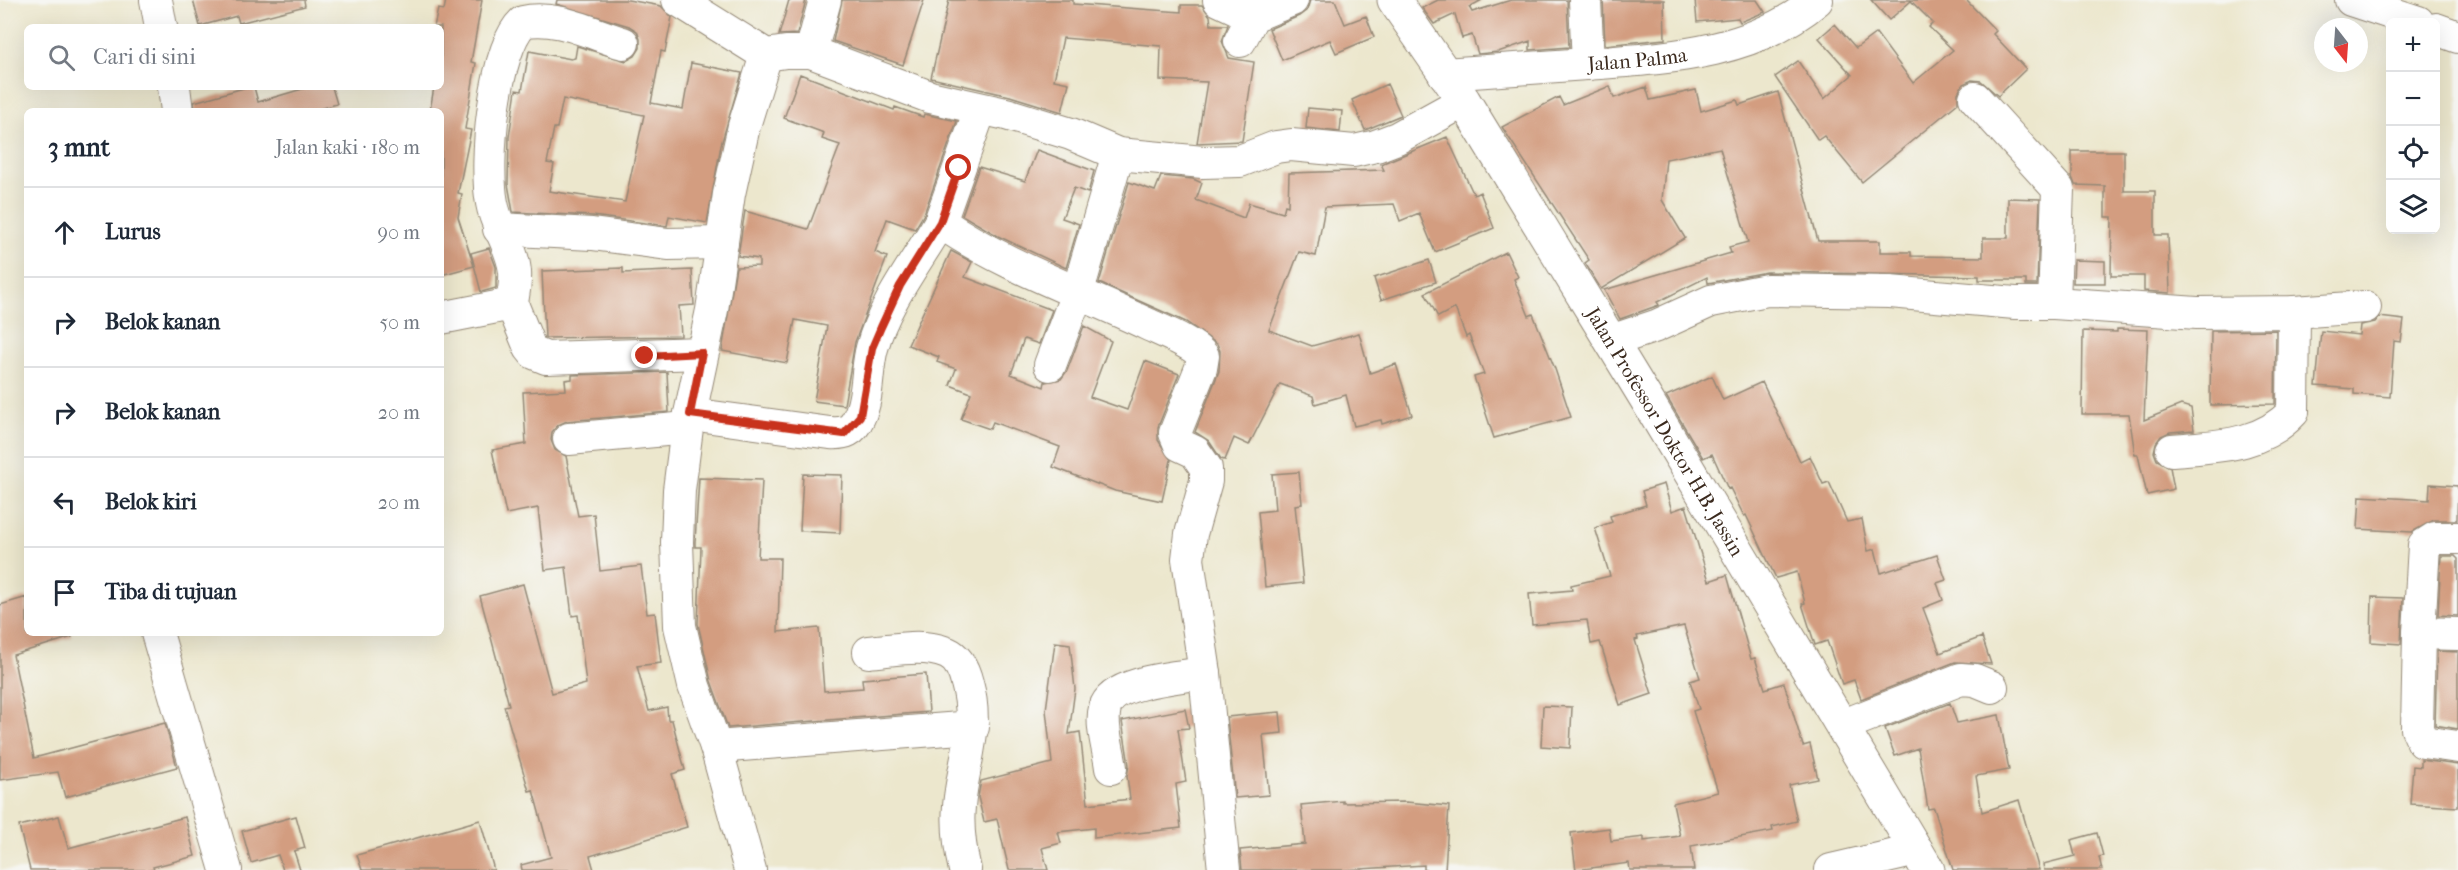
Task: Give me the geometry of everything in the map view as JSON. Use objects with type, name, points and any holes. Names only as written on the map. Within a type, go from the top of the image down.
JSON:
[{"type":"highway","name":"Jalan Professor Doktor H.B. Jassin","points":[[1394,0],[1464,101],[1844,725],[1923,860]]},
{"type":"street","points":[[156,0],[160,24]]},
{"type":"street","points":[[678,0],[766,56],[786,52],[811,52],[930,97],[1006,114],[1060,131],[1118,154],[1231,163],[1276,147],[1291,145],[1354,151],[1397,138],[1464,101]]},
{"type":"street","points":[[811,52],[825,0]]},
{"type":"street","points":[[1219,0],[1247,29],[1292,0]]},
{"type":"street","points":[[1585,0],[1588,64]]},
{"type":"street","points":[[2351,0],[2406,18]]},
{"type":"street","name":"Jalan Palma","points":[[1444,74],[1588,64],[1710,52],[1773,30],[1813,1]]},
{"type":"street","points":[[623,43],[554,21],[531,20],[523,22],[515,29],[502,62],[488,174],[491,202],[515,273],[512,304],[530,348],[541,357],[702,353]]},
{"type":"street","points":[[2440,30],[2458,37]]},
{"type":"street","points":[[750,870],[716,747],[694,686],[678,606],[679,490],[731,180],[766,56]]},
{"type":"street","points":[[174,90],[177,108]]},
{"type":"street","points":[[1975,98],[2058,189],[2054,303]]},
{"type":"street","points":[[569,439],[689,421],[844,434],[849,431],[860,416],[872,348],[900,286],[940,222],[980,110]]},
{"type":"street","points":[[1050,365],[1078,291],[1118,154]]},
{"type":"street","points":[[940,222],[972,244],[1078,291],[1170,336],[1203,356],[1202,368],[1175,433],[1180,445],[1195,452],[1206,468],[1206,481],[1191,534],[1188,559],[1204,673],[1224,870]]},
{"type":"street","points":[[499,229],[592,234],[668,244],[722,243]]},
{"type":"street","points":[[1611,341],[1656,326],[1711,301],[1767,290],[1890,292],[2015,303],[2054,303],[2197,313],[2294,312],[2366,308]]},
{"type":"street","points":[[444,317],[512,304]]},
{"type":"street","points":[[2172,450],[2249,441],[2273,431],[2293,412],[2294,312]]},
{"type":"street","points":[[2458,538],[2435,538],[2424,545],[2419,633],[2418,734],[2422,742],[2458,747]]},
{"type":"street","points":[[2419,633],[2458,634]]},
{"type":"street","points":[[158,636],[226,870]]},
{"type":"street","points":[[869,652],[929,648],[950,654],[964,671],[970,696],[973,727],[958,807],[958,833],[965,870]]},
{"type":"street","points":[[1111,768],[1104,716],[1109,698],[1121,690],[1134,686],[1204,673]]},
{"type":"street","points":[[1844,725],[1961,680],[1975,680],[1992,687]]},
{"type":"street","points":[[716,747],[973,727]]},
{"type":"street","points":[[1832,870],[1923,860]]},
{"type":"building","points":[[193,0],[304,0],[305,6],[239,23],[237,16],[199,24]]},
{"type":"building","points":[[446,0],[482,0],[471,62],[476,63],[465,129],[471,130],[458,193],[462,194],[458,217],[474,266],[444,274],[444,108],[430,108],[434,90],[444,90],[444,24],[435,24],[438,9],[444,10]]},
{"type":"building","points":[[557,0],[628,0],[661,6],[672,17],[665,52],[661,51],[651,103],[683,109],[691,63],[742,73],[721,145],[707,223],[669,216],[667,226],[593,216],[513,212],[508,184],[509,137],[516,90],[522,91],[529,51],[571,59],[575,58],[577,46],[626,61],[635,56],[640,48],[637,31],[629,26],[556,4]],"holes":[[[563,99],[644,115],[625,202],[549,191],[554,164],[547,163]]]},
{"type":"building","points":[[789,0],[806,0],[797,34],[779,35]]},
{"type":"building","points":[[842,0],[924,0],[903,65],[833,41]]},
{"type":"building","points":[[949,0],[1073,0],[1073,4],[1181,12],[1181,5],[1202,5],[1210,16],[1211,25],[1228,25],[1222,41],[1229,58],[1254,62],[1242,141],[1197,143],[1207,82],[1160,80],[1161,46],[1063,38],[1054,80],[1069,83],[1062,112],[1010,96],[931,78]]},
{"type":"building","points":[[1310,0],[1335,0],[1345,24],[1366,16],[1374,37],[1336,53],[1330,40],[1282,60],[1269,29],[1299,16],[1307,10]]},
{"type":"building","points":[[1438,0],[1482,0],[1469,7],[1472,12],[1511,0],[1567,0],[1569,47],[1530,50],[1530,41],[1498,52],[1478,54],[1472,35],[1462,38],[1455,14],[1434,24],[1422,8]]},
{"type":"building","points":[[1603,0],[1664,0],[1665,39],[1605,45]]},
{"type":"building","points":[[1695,0],[1757,0],[1765,12],[1740,22],[1738,18],[1697,22]]},
{"type":"building","points":[[1871,0],[1966,0],[1996,31],[1993,34],[2026,69],[1998,96],[1981,81],[1972,80],[1963,84],[1958,93],[1958,103],[1862,182],[1824,136],[1818,140],[1775,77],[1798,61],[1824,99],[1852,75],[1819,38],[1835,24],[1856,48],[1876,33],[1913,83],[1953,50],[1929,27],[1933,23],[1911,1],[1889,20]]},
{"type":"building","points":[[800,74],[894,110],[895,107],[923,117],[924,114],[957,121],[924,214],[915,229],[887,219],[875,252],[887,257],[855,342],[844,405],[814,401],[827,326],[795,320],[787,363],[722,351],[736,267],[759,266],[759,259],[738,256],[745,211],[808,229],[840,145],[822,139],[824,133],[784,118]]},
{"type":"building","points":[[1387,84],[1401,115],[1365,130],[1352,100]]},
{"type":"building","points":[[1610,86],[1614,98],[1646,87],[1650,100],[1696,90],[1701,111],[1737,100],[1739,105],[1778,92],[1818,241],[1880,241],[1880,252],[1911,252],[1911,256],[1983,257],[1983,238],[2008,238],[2008,198],[2040,199],[2037,285],[2026,285],[2026,280],[1979,280],[1979,276],[1767,272],[1708,283],[1707,277],[1657,302],[1659,305],[1620,319],[1604,290],[1731,253],[1729,247],[1748,242],[1720,148],[1666,159],[1662,200],[1685,238],[1601,289],[1585,263],[1589,260],[1502,127],[1559,97],[1563,105]]},
{"type":"building","points":[[236,90],[255,90],[258,102],[299,90],[333,90],[337,104],[322,108],[195,108],[194,102]]},
{"type":"building","points":[[1308,108],[1342,111],[1340,132],[1306,128]]},
{"type":"building","points":[[1447,137],[1474,195],[1480,192],[1494,228],[1435,252],[1419,213],[1400,221],[1394,204],[1325,207],[1316,256],[1299,252],[1269,330],[1312,346],[1359,333],[1370,373],[1396,364],[1412,415],[1382,424],[1381,420],[1354,426],[1346,395],[1315,404],[1313,396],[1280,384],[1249,445],[1234,438],[1225,460],[1221,459],[1209,441],[1195,432],[1219,371],[1220,351],[1217,344],[1186,322],[1099,283],[1129,182],[1155,191],[1161,176],[1193,179],[1202,183],[1196,200],[1244,218],[1249,203],[1283,213],[1285,205],[1288,206],[1289,173],[1384,170],[1381,164]]},
{"type":"building","points":[[1037,150],[1094,171],[1088,193],[1074,188],[1062,218],[1079,224],[1066,268],[998,236],[962,215],[979,167],[1025,181]]},
{"type":"building","points":[[2072,151],[2124,151],[2124,191],[2155,191],[2155,235],[2168,235],[2170,293],[2144,291],[2144,276],[2111,276],[2112,217],[2105,217],[2105,186],[2075,185],[2072,177]]},
{"type":"building","points":[[489,248],[496,267],[496,288],[481,292],[471,253]]},
{"type":"building","points":[[951,251],[972,262],[965,277],[1052,310],[1039,344],[1024,339],[1011,374],[1044,387],[1045,382],[1061,379],[1067,371],[1084,326],[1111,341],[1090,397],[1127,410],[1145,361],[1179,374],[1158,427],[1158,440],[1171,460],[1162,501],[1115,491],[1053,467],[1060,447],[993,422],[990,429],[961,419],[971,393],[950,385],[956,369],[937,362],[939,357],[908,345]]},
{"type":"building","points":[[1506,252],[1518,277],[1514,279],[1529,316],[1533,314],[1555,369],[1571,417],[1494,438],[1474,377],[1484,374],[1469,335],[1466,337],[1455,308],[1438,317],[1425,293]]},
{"type":"building","points":[[1429,260],[1436,282],[1381,300],[1374,278]]},
{"type":"building","points":[[2074,260],[2105,261],[2105,283],[2073,283]]},
{"type":"building","points":[[623,268],[623,273],[692,270],[694,305],[679,306],[681,336],[545,338],[542,271]]},
{"type":"building","points":[[2379,317],[2404,320],[2401,342],[2394,341],[2390,397],[2354,394],[2354,389],[2316,386],[2321,331],[2359,335],[2360,325],[2375,322]]},
{"type":"building","points":[[2117,329],[2148,330],[2144,420],[2181,405],[2191,408],[2194,430],[2170,432],[2161,436],[2154,452],[2157,460],[2170,467],[2174,489],[2147,495],[2138,455],[2135,455],[2129,414],[2082,414],[2083,331],[2117,332]]},
{"type":"building","points":[[2276,330],[2275,404],[2210,405],[2211,331]]},
{"type":"building","points":[[667,372],[669,412],[567,421],[558,425],[552,432],[551,440],[555,450],[566,456],[578,516],[594,514],[600,571],[641,566],[647,614],[655,613],[661,663],[637,666],[649,711],[667,707],[668,720],[672,720],[685,770],[672,774],[687,827],[590,856],[594,870],[522,870],[521,865],[551,857],[533,790],[529,791],[504,706],[509,705],[480,596],[523,584],[552,693],[586,684],[578,615],[572,616],[566,567],[545,570],[538,508],[506,514],[492,450],[526,444],[523,392],[566,390],[565,380],[572,379],[572,375]]},
{"type":"building","points":[[1712,376],[1723,400],[1762,382],[1800,461],[1810,456],[1823,484],[1829,482],[1847,522],[1862,519],[1868,551],[1875,549],[1881,573],[1937,555],[1946,580],[1937,583],[1943,600],[1923,608],[1940,653],[1982,637],[1991,664],[1955,662],[1861,699],[1854,680],[1842,684],[1827,641],[1815,645],[1802,604],[1805,603],[1797,572],[1776,578],[1746,515],[1744,516],[1730,488],[1728,489],[1712,454],[1703,458],[1666,396]]},
{"type":"building","points":[[1299,472],[1302,504],[1295,505],[1303,583],[1265,587],[1258,512],[1275,510],[1272,474]]},
{"type":"building","points":[[803,474],[842,475],[840,533],[800,531]]},
{"type":"building","points":[[699,478],[762,480],[758,558],[780,558],[778,632],[819,628],[824,691],[863,688],[862,679],[926,674],[929,712],[728,728],[711,681],[698,624],[701,547],[695,547],[695,542]]},
{"type":"building","points":[[1664,484],[1672,511],[1686,506],[1709,581],[1727,575],[1751,659],[1755,658],[1765,689],[1784,683],[1803,746],[1810,744],[1818,779],[1789,785],[1797,821],[1772,827],[1773,831],[1691,846],[1694,870],[1630,870],[1629,863],[1576,870],[1571,833],[1609,828],[1611,841],[1644,837],[1644,841],[1680,836],[1673,803],[1718,792],[1693,711],[1699,709],[1690,681],[1700,678],[1684,626],[1637,636],[1638,639],[1635,640],[1652,694],[1620,705],[1600,642],[1591,644],[1587,620],[1532,625],[1529,594],[1572,590],[1571,585],[1610,576],[1595,528],[1612,522],[1610,516],[1646,505],[1642,491]]},
{"type":"building","points":[[2430,484],[2458,486],[2457,520],[2434,520],[2412,532],[2358,529],[2360,496],[2429,500]]},
{"type":"building","points":[[2441,556],[2455,556],[2458,559],[2458,616],[2438,615]]},
{"type":"building","points":[[2372,597],[2403,598],[2401,644],[2371,642]]},
{"type":"building","points":[[24,598],[24,636],[72,637],[13,655],[34,758],[165,723],[177,767],[65,797],[58,772],[0,780],[0,605]]},
{"type":"building","points":[[1055,642],[1070,644],[1075,689],[1069,734],[1080,732],[1088,804],[1130,799],[1127,776],[1129,765],[1122,721],[1185,709],[1189,728],[1178,729],[1186,782],[1176,784],[1181,828],[1094,838],[1094,828],[1058,832],[1061,843],[1042,848],[1048,870],[1009,870],[997,819],[984,822],[978,797],[981,781],[1052,763],[1046,710]]},
{"type":"building","points":[[2437,651],[2458,652],[2458,729],[2435,725]]},
{"type":"building","points":[[1950,703],[1957,723],[1999,715],[2009,770],[1976,776],[1982,812],[2019,800],[2039,870],[1953,870],[1934,808],[1928,809],[1918,748],[1895,756],[1885,728]]},
{"type":"building","points":[[1543,706],[1572,707],[1570,748],[1541,746]]},
{"type":"building","points":[[1280,712],[1282,733],[1263,735],[1269,795],[1235,798],[1227,717]]},
{"type":"building","points":[[2421,760],[2458,765],[2458,807],[2410,804],[2413,766],[2421,767]]},
{"type":"building","points":[[1343,801],[1343,803],[1406,802],[1449,806],[1445,870],[1424,870],[1424,865],[1344,870],[1242,870],[1240,850],[1305,844],[1301,805]]},
{"type":"building","points":[[59,816],[68,848],[185,817],[195,856],[153,867],[154,870],[30,870],[19,826]]},
{"type":"building","points":[[296,816],[305,848],[294,851],[300,870],[283,870],[278,855],[251,863],[242,831]]},
{"type":"building","points":[[480,820],[494,870],[362,870],[357,855]]},
{"type":"building","points":[[2097,833],[2103,856],[2099,857],[2102,870],[2044,870],[2043,864],[2075,856],[2071,840]]},
{"type":"route","points":[[645,356],[702,353],[690,414],[844,434],[860,416],[872,348],[881,327],[900,286],[914,267],[940,222],[959,168]]}]
